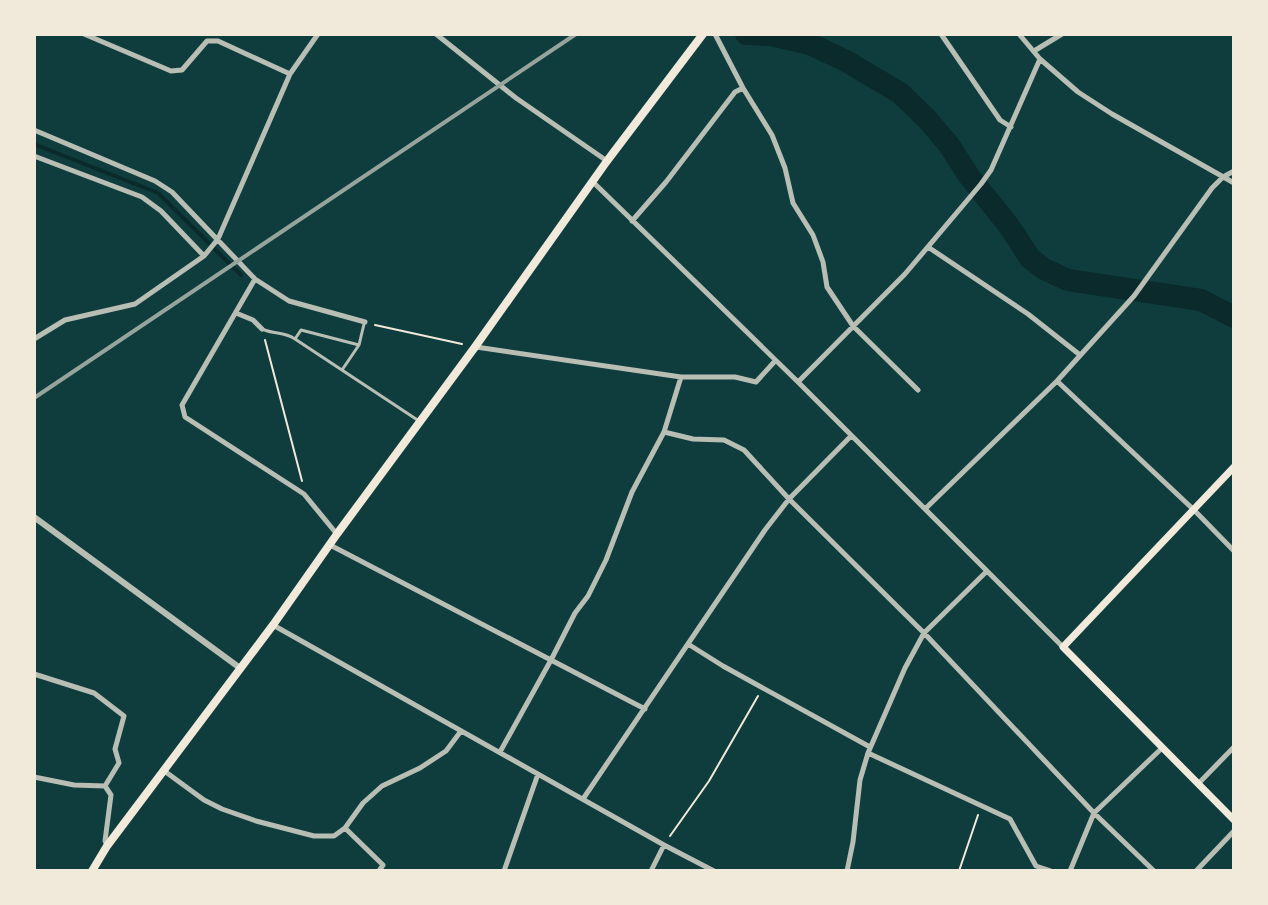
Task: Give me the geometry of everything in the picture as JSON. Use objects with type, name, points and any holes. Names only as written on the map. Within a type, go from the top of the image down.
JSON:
[{"type":"main road","points":[[92,871],[107,846],[273,625],[607,161],[703,34]]},
{"type":"main road","points":[[1234,467],[1063,647],[1234,820]]},
{"type":"street","points":[[84,34],[171,71],[182,70],[207,41],[218,41],[290,74]]},
{"type":"street","points":[[34,339],[65,320],[135,304],[204,256],[218,239],[290,74],[318,34]]},
{"type":"street","points":[[436,34],[516,98],[607,161]]},
{"type":"street","points":[[715,34],[772,135],[785,168],[793,203],[813,235],[823,262],[827,287],[853,326],[918,390]]},
{"type":"street","points":[[941,34],[1000,120],[1011,127]]},
{"type":"street","points":[[1019,34],[1040,59],[1078,92],[1234,183]]},
{"type":"street","points":[[1034,51],[1062,34]]},
{"type":"street","points":[[798,382],[905,274],[981,184],[991,170],[1040,59]]},
{"type":"street","points":[[632,221],[735,92],[743,88]]},
{"type":"street","points":[[34,130],[155,181],[172,192],[255,279],[289,301],[365,322]]},
{"type":"street","points":[[34,156],[142,197],[161,211],[204,256]]},
{"type":"street","points":[[925,509],[1057,381],[1134,296],[1212,188],[1234,171]]},
{"type":"street","points":[[593,182],[1063,647]]},
{"type":"street","points":[[928,247],[1028,314],[1080,355]]},
{"type":"street","points":[[255,279],[182,405],[185,417],[304,494],[337,534]]},
{"type":"street","points":[[236,313],[253,320],[262,329]]},
{"type":"street","points":[[475,347],[681,377],[735,377],[756,382],[775,361]]},
{"type":"street","points":[[500,752],[606,560],[632,492],[664,432],[681,377]]},
{"type":"street","points":[[1057,381],[1234,551]]},
{"type":"street","points":[[664,432],[693,439],[724,440],[744,450],[924,633],[1094,813],[1154,871]]},
{"type":"street","points":[[583,799],[765,530],[789,499],[851,436]]},
{"type":"street","points":[[34,517],[240,668]]},
{"type":"street","points":[[330,545],[645,709]]},
{"type":"street","points":[[847,871],[860,780],[869,750],[905,668],[924,633],[987,571]]},
{"type":"street","points":[[273,625],[714,871]]},
{"type":"street","points":[[688,644],[869,750],[1010,819],[1036,866],[1051,871]]},
{"type":"street","points":[[34,674],[94,693],[124,716],[115,749],[119,763],[105,786]]},
{"type":"street","points":[[163,770],[204,800],[222,809],[314,836],[334,836],[382,786],[420,768],[446,751],[461,731]]},
{"type":"street","points":[[1197,785],[1234,747]]},
{"type":"street","points":[[1070,871],[1094,813],[1162,748]]},
{"type":"street","points":[[504,871],[538,774]]},
{"type":"street","points":[[34,777],[74,785],[105,786]]},
{"type":"street","points":[[105,786],[111,795],[107,846]]},
{"type":"street","points":[[345,828],[383,865],[379,871]]},
{"type":"street","points":[[1196,871],[1234,831]]},
{"type":"street","points":[[651,871],[664,845]]},
{"type":"lane","points":[[342,370],[359,345],[365,322]]},
{"type":"lane","points":[[262,329],[271,333],[286,333],[419,422]]},
{"type":"lane","points":[[295,339],[301,330],[359,345]]},
{"type":"path","points":[[365,322],[475,347]]},
{"type":"path","points":[[262,329],[304,494]]},
{"type":"path","points":[[664,845],[709,781],[762,688]]},
{"type":"path","points":[[959,871],[981,805]]},
{"type":"waterway","points":[[746,34],[771,35],[810,44],[900,93],[949,145],[1030,258],[1044,269],[1068,280],[1201,300],[1234,317]]},
{"type":"waterway","points":[[34,144],[158,193],[241,275]]},
{"type":"railway","points":[[34,398],[576,34]]}]
